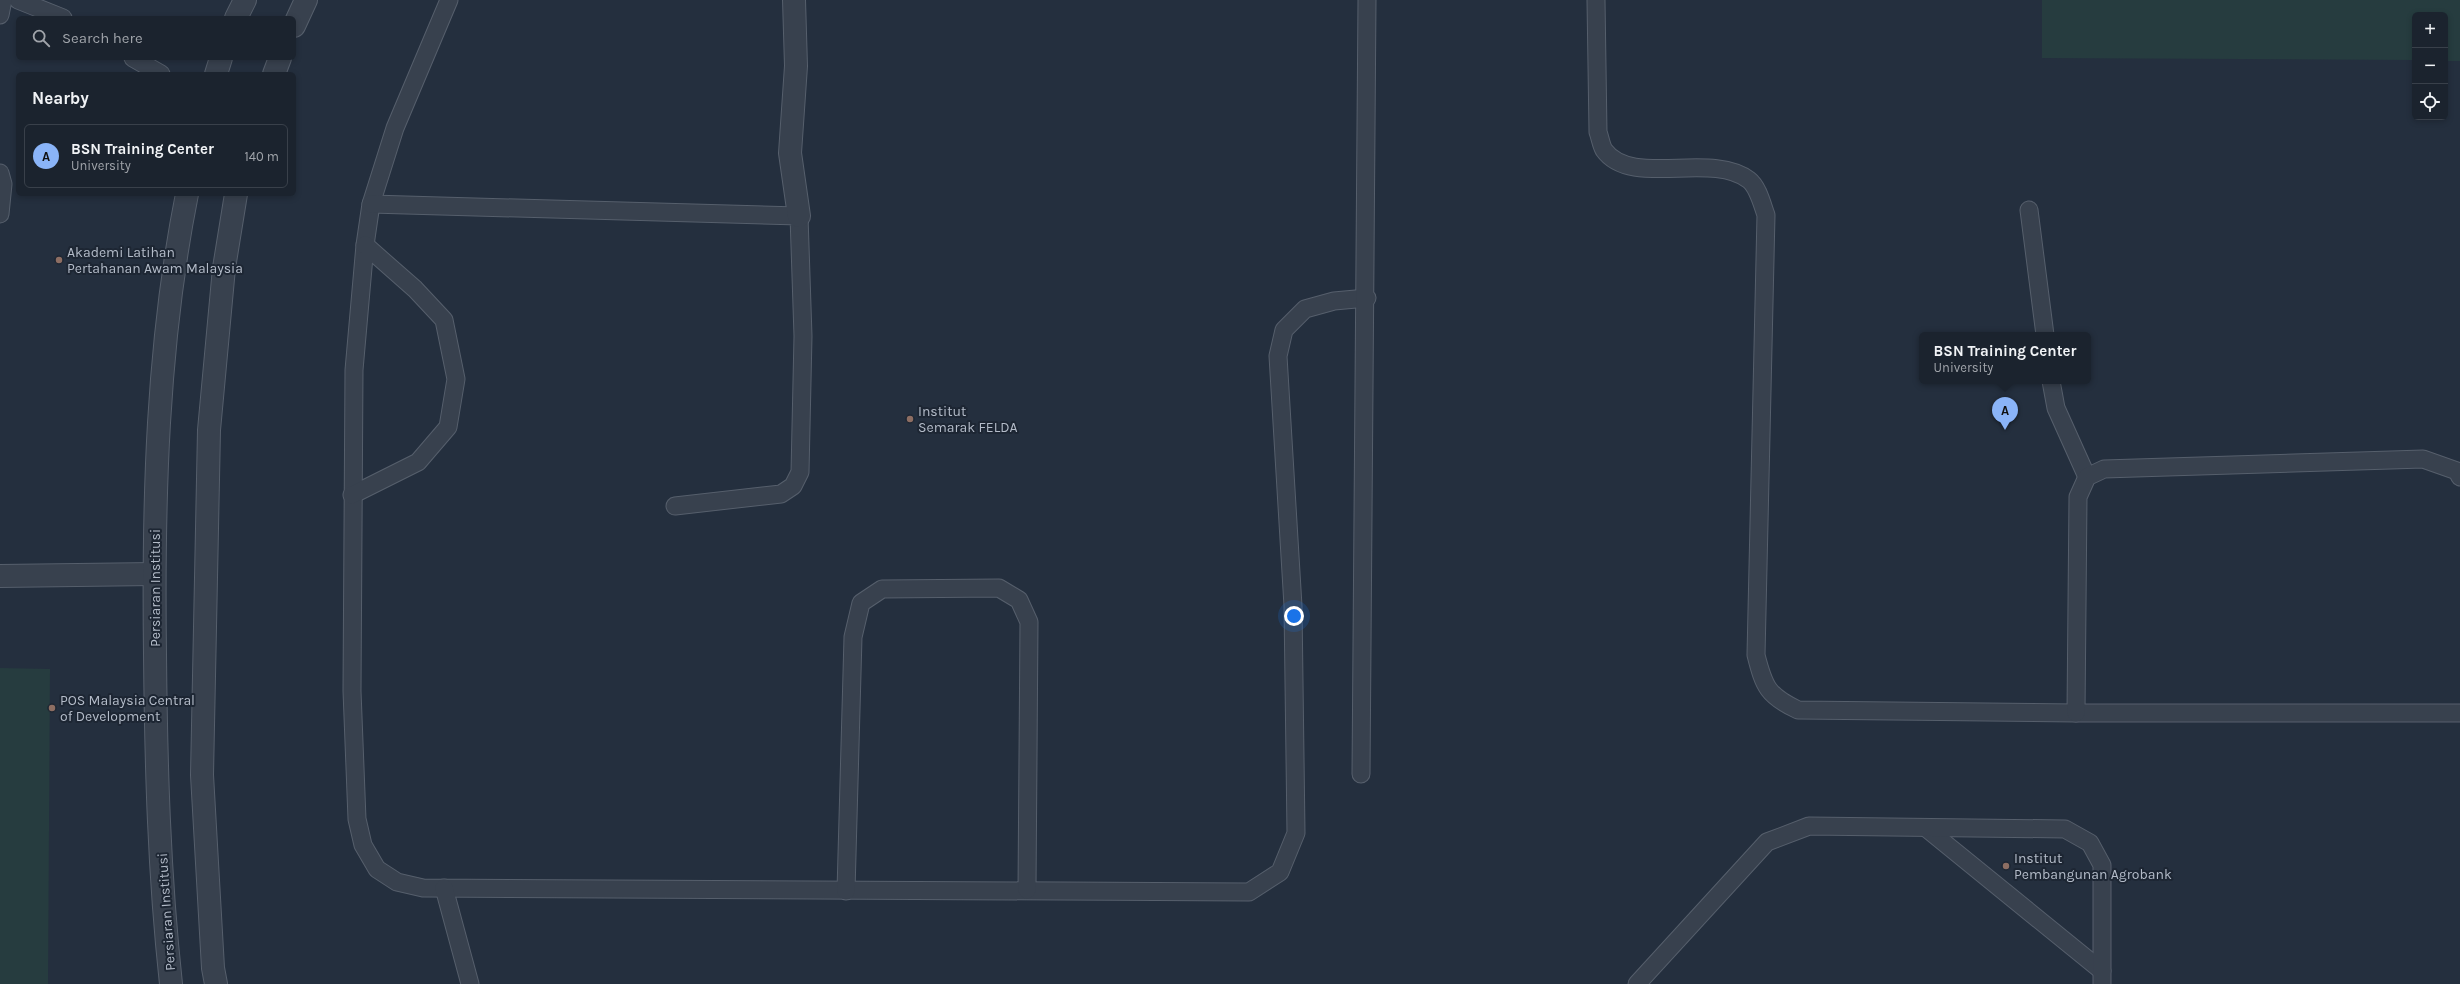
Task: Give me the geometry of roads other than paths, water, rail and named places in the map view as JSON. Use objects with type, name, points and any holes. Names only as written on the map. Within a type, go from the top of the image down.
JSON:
[{"type":"street","points":[[237,16],[245,0]]},
{"type":"street","points":[[296,22],[306,0]]},
{"type":"street","points":[[794,0],[796,66],[790,153],[799,216]]},
{"type":"street","points":[[217,72],[220,60]]},
{"type":"street","points":[[275,72],[279,60]]},
{"type":"street","name":"Persiaran Institusi","points":[[171,984],[156,780],[154,574],[160,402],[174,261],[187,196]]},
{"type":"street","points":[[216,984],[212,960],[202,775],[209,430],[224,268],[236,196]]},
{"type":"street","points":[[0,576],[154,574]]},
{"type":"lane","points":[[0,15],[3,0]]},
{"type":"lane","points":[[18,0],[58,16]]},
{"type":"lane","points":[[448,0],[395,128],[371,204],[365,245],[354,370],[352,495],[352,698],[357,819],[362,845],[377,869],[397,882],[423,888],[1248,892],[1280,872],[1296,834],[1293,606],[1278,356],[1284,330],[1305,309],[1334,301],[1366,298]]},
{"type":"lane","points":[[1361,774],[1366,298],[1367,0]]},
{"type":"lane","points":[[1596,0],[1598,132],[1604,149],[1616,161],[1632,167],[1708,168],[1730,171],[1750,180],[1760,196],[1766,215],[1756,655],[1762,681],[1778,701],[1798,710],[2076,713],[2460,713]]},
{"type":"lane","points":[[136,60],[157,72]]},
{"type":"lane","points":[[0,173],[3,184],[0,214]]},
{"type":"lane","points":[[371,204],[735,213],[799,216],[803,336],[800,472],[793,486],[781,494],[675,506]]},
{"type":"lane","points":[[2029,210],[2044,332]]},
{"type":"lane","points":[[352,495],[418,462],[448,427],[456,379],[444,320],[415,289],[365,245]]},
{"type":"lane","points":[[2052,384],[2056,408],[2087,477]]},
{"type":"lane","points":[[2076,713],[2078,497],[2087,477],[2104,469],[2423,459],[2457,471],[2460,477]]},
{"type":"lane","points":[[846,890],[853,637],[861,603],[882,589],[999,588],[1019,600],[1029,622],[1027,890]]},
{"type":"lane","points":[[1637,984],[1767,842],[1809,826],[2065,830],[2090,843],[2102,865],[2102,977]]},
{"type":"lane","points":[[1926,828],[2102,977]]},
{"type":"lane","points":[[444,888],[470,984]]},
{"type":"place","name":"Akademi Latihan Pertahanan Awam Malaysia","points":[[59,260]]},
{"type":"place","name":"Institut Semarak FELDA","points":[[910,419]]},
{"type":"place","name":"BSN Training Center","points":[[2005,430]]},
{"type":"place","name":"POS Malaysia Central of Development","points":[[52,708]]},
{"type":"place","name":"Institut Pembangunan Agrobank","points":[[2006,866]]}]
